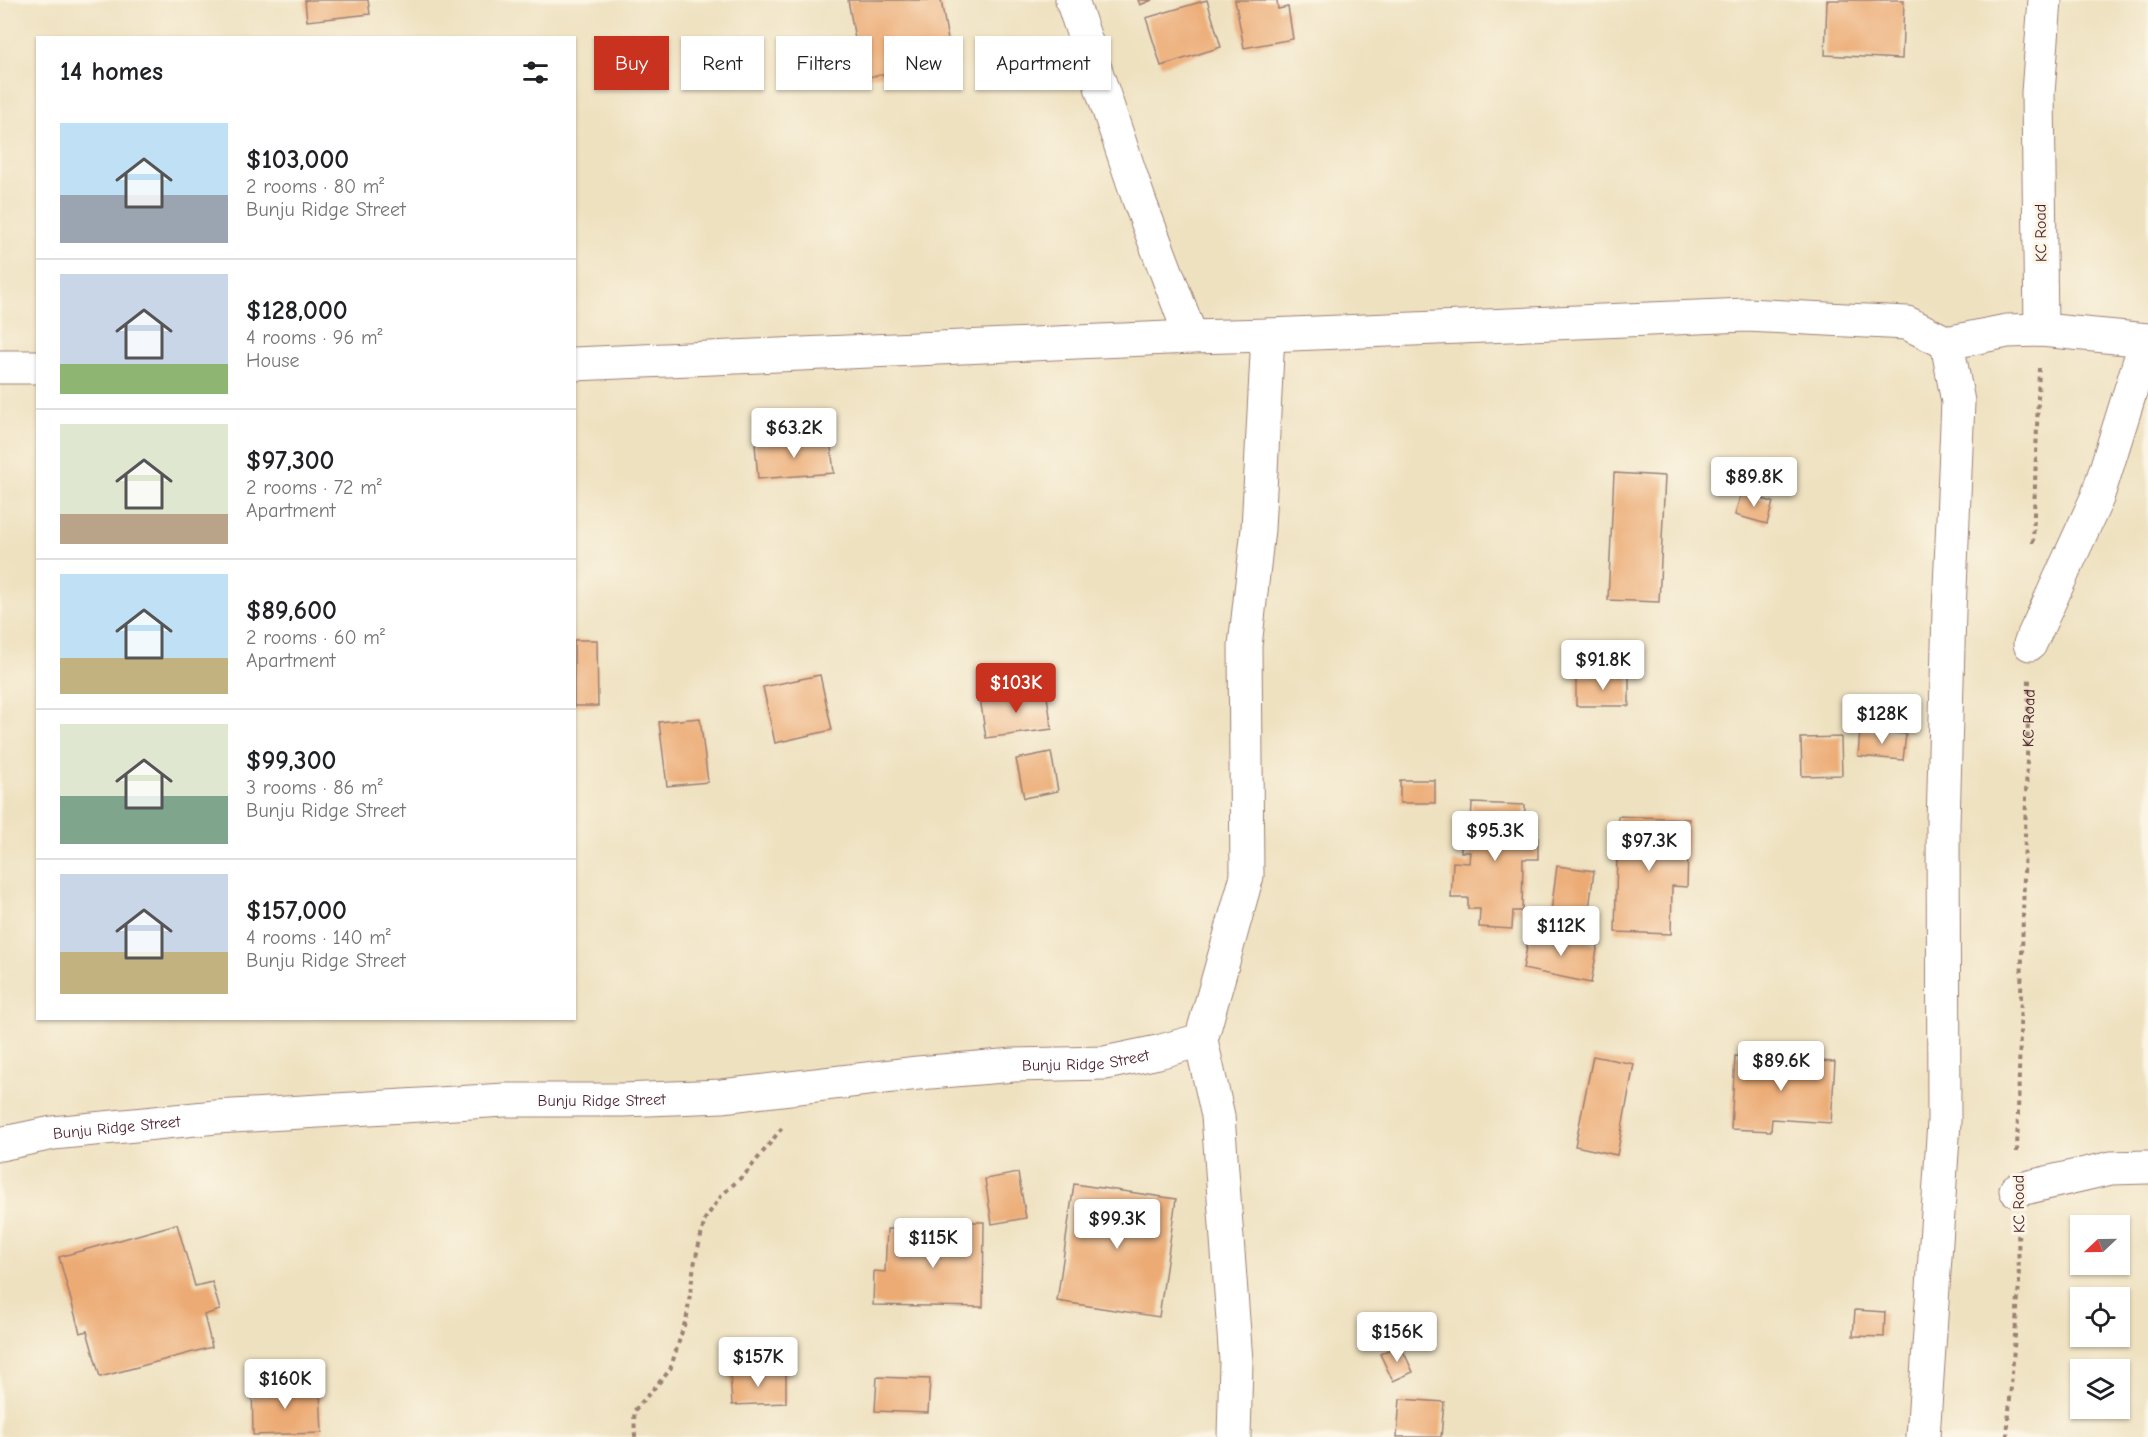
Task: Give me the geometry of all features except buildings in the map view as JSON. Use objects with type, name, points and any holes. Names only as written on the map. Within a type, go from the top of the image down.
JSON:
[{"type":"street","points":[[1072,0],[1139,200],[1191,337]]},
{"type":"street","name":"KC Road","points":[[2041,330],[2038,93],[2045,0]]},
{"type":"street","points":[[576,364],[1746,315],[1907,323],[1947,343],[2007,331],[2041,330],[2147,340],[2097,498],[2030,644]]},
{"type":"street","points":[[1234,1437],[1236,1361],[1218,1116],[1201,1040],[1246,876],[1245,646],[1258,530],[1268,335]]},
{"type":"street","points":[[1923,1437],[1944,1122],[1943,823],[1958,402],[1947,343]]},
{"type":"street","points":[[0,367],[36,367]]},
{"type":"street","name":"Bunju Ridge Street","points":[[0,1144],[53,1133],[216,1117],[505,1100],[623,1100],[722,1096],[815,1087],[918,1073],[1014,1065],[1105,1063],[1201,1040]]},
{"type":"street","points":[[2016,1190],[2111,1168],[2148,1167]]},
{"type":"path","points":[[2033,551],[2041,330]]},
{"type":"path","name":"KC Road","points":[[2007,1437],[2019,1284],[2016,1190],[2030,644]]},
{"type":"path","points":[[635,1437],[634,1411],[670,1370],[687,1316],[694,1264],[705,1219],[722,1194],[747,1172],[815,1087]]}]
